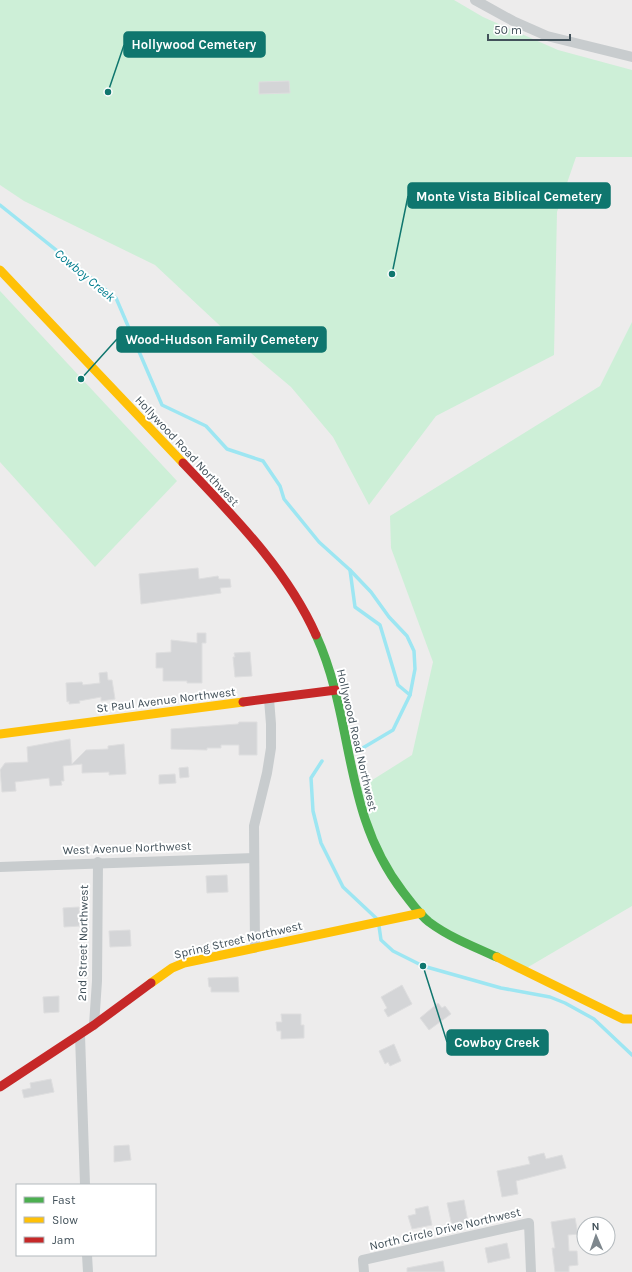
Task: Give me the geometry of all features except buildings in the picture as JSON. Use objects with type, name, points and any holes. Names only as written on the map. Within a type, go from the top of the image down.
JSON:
[{"type":"street","points":[[475,0],[513,22],[547,36],[632,57]]},
{"type":"street","name":"Hollywood Road Northwest","points":[[0,270],[217,499],[278,569],[294,592],[312,626],[336,690],[354,789],[362,818],[386,869],[402,892],[421,914],[431,922],[486,952],[571,991],[623,1019],[632,1019]]},
{"type":"street","name":"St Paul Avenue Northwest","points":[[0,734],[336,690]]},
{"type":"street","points":[[255,948],[254,826],[267,773],[271,748],[269,699]]},
{"type":"street","name":"West Avenue Northwest","points":[[0,867],[98,862],[254,858]]},
{"type":"street","name":"2nd Street Northwest","points":[[94,1025],[97,980],[98,862]]},
{"type":"street","name":"Spring Street Northwest","points":[[0,1087],[80,1035],[172,968],[184,963],[421,914]]},
{"type":"street","points":[[80,1035],[85,1184]]},
{"type":"street","name":"North Circle Drive Northwest","points":[[364,1272],[363,1260],[529,1223],[531,1272]]},
{"type":"street","points":[[87,1256],[88,1272]]},
{"type":"green space","points":[[0,0],[454,0],[483,17],[558,50],[632,70],[632,157],[576,157],[557,212],[554,355],[436,416],[369,505],[333,437],[291,387],[232,337],[155,265],[24,201],[0,185]]},
{"type":"green space","points":[[0,291],[177,481],[95,567],[0,462]]},
{"type":"green space","points":[[632,322],[632,906],[518,973],[424,921],[384,861],[358,789],[412,755],[433,662],[391,548],[390,516],[600,386]]},
{"type":"waterway","name":"Cowboy Creek","points":[[0,205],[116,298],[162,405],[206,426],[227,449],[263,461],[280,486],[284,499],[319,542],[350,570],[355,607],[380,625],[398,685],[410,695],[393,730],[361,749]]},
{"type":"waterway","points":[[350,570],[371,592],[389,617],[407,636],[414,651],[415,669],[410,695]]},
{"type":"waterway","name":"Cowboy Creek","points":[[322,761],[311,778],[313,811],[321,843],[343,887],[376,918]]},
{"type":"waterway","name":"Cowboy Creek","points":[[379,926],[381,940],[393,951],[423,966],[501,988],[550,997],[565,1003],[594,1019],[632,1055]]},
{"type":"traffic: fast","points":[[316,635],[328,667],[337,700],[359,799],[369,831],[383,862],[403,892],[425,919],[453,937],[497,957]]},
{"type":"traffic: slow","points":[[0,270],[183,463]]},
{"type":"traffic: slow","points":[[0,734],[243,702]]},
{"type":"traffic: slow","points":[[151,983],[172,968],[184,963],[421,913]]},
{"type":"traffic: slow","points":[[497,957],[623,1019],[632,1019]]},
{"type":"traffic: jam","points":[[183,463],[239,523],[274,565],[290,587],[316,635]]},
{"type":"traffic: jam","points":[[243,702],[336,690]]},
{"type":"traffic: jam","points":[[0,1087],[94,1025],[151,983]]},
{"type":"place","name":"Hollywood Cemetery","points":[[108,92]]},
{"type":"place","name":"Monte Vista Biblical Cemetery","points":[[392,274]]},
{"type":"place","name":"Wood-Hudson Family Cemetery","points":[[81,379]]},
{"type":"place","name":"Cowboy Creek","points":[[423,966]]}]
